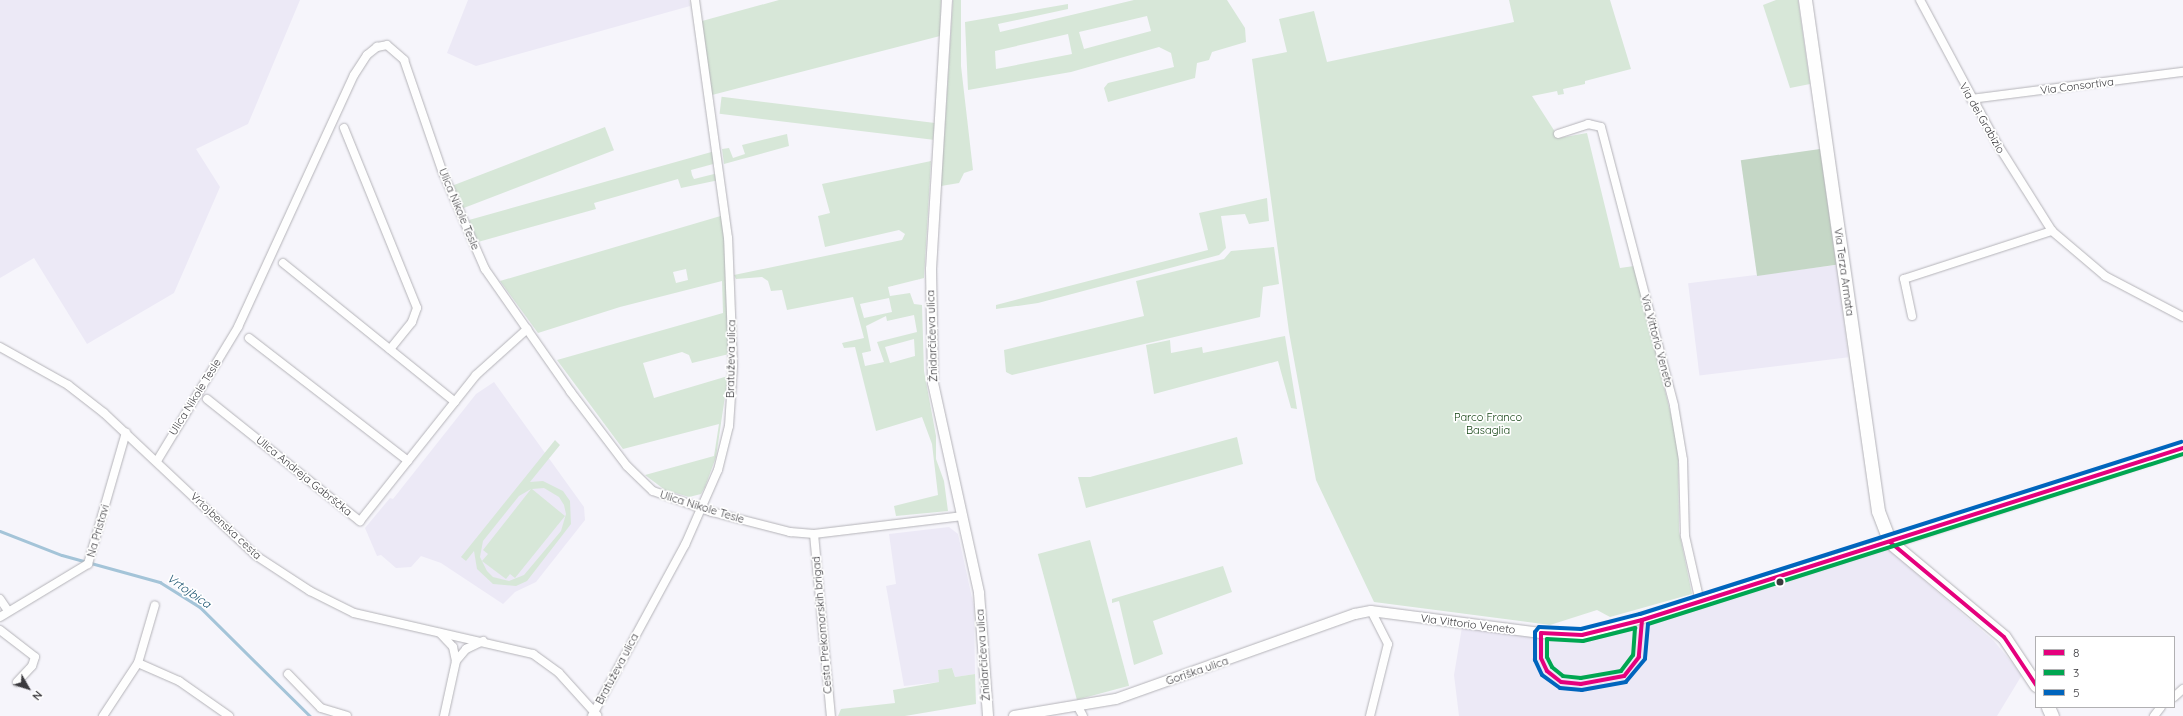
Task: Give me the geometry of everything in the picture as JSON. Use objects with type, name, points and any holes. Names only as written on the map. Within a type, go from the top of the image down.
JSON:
[{"type":"main road","name":"Via Terza Armata","points":[[1805,0],[1878,511],[1890,542]]},
{"type":"main road","name":"Via Vittorio Veneto","points":[[1890,542],[2183,448]]},
{"type":"main road","points":[[1890,542],[2004,637],[2035,684]]},
{"type":"street","name":"Bratuževa ulica","points":[[595,715],[701,509],[718,470],[729,426],[733,366],[728,238],[695,0]]},
{"type":"street","name":"Žnidarčičeva ulica","points":[[947,0],[930,329],[933,383],[979,593],[988,716]]},
{"type":"street","name":"Via dei Grabizio","points":[[1920,0],[1972,99],[2052,231],[2105,276],[2183,317]]},
{"type":"street","name":"Ulica Nikole Tesle","points":[[157,461],[238,327],[354,76],[376,47],[387,46],[404,60],[462,221],[485,269],[627,466],[653,491],[701,509],[790,532],[814,534],[963,516]]},
{"type":"street","name":"Via Consortiva","points":[[1972,99],[2183,72]]},
{"type":"street","name":"Via Vittorio Veneto","points":[[1558,134],[1588,124],[1601,127],[1674,406],[1683,460],[1686,536],[1700,602]]},
{"type":"street","points":[[344,128],[417,308],[412,322],[390,349]]},
{"type":"street","points":[[1912,316],[1904,279],[2052,231]]},
{"type":"street","points":[[283,263],[455,402]]},
{"type":"street","name":"Ulica Andreja Gabrščka","points":[[207,398],[360,521],[455,402],[495,356],[527,329]]},
{"type":"street","points":[[249,338],[408,461]]},
{"type":"street","name":"Vrtojbenska cesta","points":[[0,347],[68,385],[126,432],[255,555],[310,591],[354,613],[439,633],[484,641],[540,658],[595,715]]},
{"type":"street","name":"Na Pristavi","points":[[0,617],[88,564],[126,432]]},
{"type":"street","name":"Cesta Prekomorskih brigad","points":[[814,534],[831,716]]},
{"type":"street","name":"Via Vittorio Veneto","points":[[1374,612],[1541,633],[1582,634],[1700,602],[1890,542]]},
{"type":"street","points":[[0,599],[8,611]]},
{"type":"street","points":[[103,716],[138,663],[155,605]]},
{"type":"street","points":[[1370,716],[1388,644],[1374,612]]},
{"type":"street","name":"Goriška ulica","points":[[1014,716],[1080,711],[1116,700],[1355,614],[1374,612]]},
{"type":"street","points":[[0,630],[35,657],[32,666],[17,682]]},
{"type":"street","points":[[439,633],[453,647],[456,661],[444,716]]},
{"type":"street","points":[[456,661],[468,648],[484,641]]},
{"type":"street","points":[[138,663],[179,681],[229,716]]},
{"type":"street","points":[[288,674],[321,708],[347,716]]},
{"type":"street","points":[[2175,695],[2183,689]]},
{"type":"street","points":[[2154,716],[2160,708]]},
{"type":"shaded area","points":[[0,0],[300,0],[248,124],[196,149],[220,187],[174,293],[87,344],[34,258],[0,278]]},
{"type":"shaded area","points":[[468,0],[689,0],[690,6],[476,66],[447,53]]},
{"type":"shaded area","points":[[1837,265],[1848,357],[1699,376],[1688,283]]},
{"type":"shaded area","points":[[494,382],[584,507],[585,520],[536,582],[515,592],[503,604],[441,563],[421,556],[411,567],[396,568],[381,555],[377,556],[365,528],[390,498],[393,499],[476,394]]},
{"type":"shaded area","points":[[949,527],[958,534],[974,607],[975,674],[955,677],[952,668],[938,670],[939,682],[904,686],[886,586],[896,584],[889,534]]},
{"type":"shaded area","points":[[1888,549],[1994,641],[2022,675],[1997,716],[1459,716],[1454,675],[1462,627],[1578,638],[1653,622]]},
{"type":"green space","points":[[779,0],[941,0],[940,36],[712,95],[702,21]]},
{"type":"green space","points":[[953,0],[961,0],[961,66],[973,170],[964,173],[959,183],[941,186]]},
{"type":"green space","points":[[1134,0],[1227,0],[1245,28],[1246,42],[1212,52],[1209,60],[1197,63],[1195,78],[1108,102],[1104,88],[1108,83],[1174,67],[1171,53],[1159,47],[1071,72],[968,90],[965,22],[1068,4],[1068,9],[998,24],[1000,32]],"holes":[[[1147,16],[1151,31],[1084,49],[1079,32]],[[1068,34],[1072,54],[996,69],[995,51]]]},
{"type":"green space","name":"Parco Franco Basaglia","points":[[1509,0],[1610,0],[1631,69],[1585,81],[1585,84],[1563,89],[1564,94],[1558,95],[1557,91],[1532,96],[1559,138],[1587,133],[1620,268],[1634,266],[1678,443],[1679,531],[1692,594],[1610,617],[1597,610],[1550,625],[1374,602],[1316,480],[1289,332],[1252,59],[1287,52],[1279,19],[1314,11],[1327,62],[1514,22]]},
{"type":"green space","points":[[1776,0],[1798,0],[1810,84],[1790,88],[1763,5]]},
{"type":"green space","points":[[722,97],[935,123],[933,140],[720,114]]},
{"type":"green space","points":[[605,127],[614,150],[462,209],[453,185]]},
{"type":"green space","points":[[787,134],[789,146],[724,164],[722,149],[729,148],[733,158],[745,154],[742,145]]},
{"type":"green space","points":[[1820,149],[1836,265],[1757,276],[1741,160]]},
{"type":"green space","points":[[715,151],[717,163],[691,170],[694,179],[718,173],[719,180],[681,188],[678,179],[594,203],[596,209],[478,242],[469,220]]},
{"type":"green space","points":[[931,161],[924,278],[888,287],[890,296],[910,293],[914,304],[922,305],[924,371],[936,436],[936,459],[944,481],[948,511],[896,516],[894,506],[938,495],[932,444],[922,417],[876,431],[855,347],[844,348],[842,343],[864,338],[853,297],[787,310],[782,290],[771,291],[768,281],[762,277],[736,279],[734,275],[902,240],[905,234],[899,230],[825,247],[818,216],[830,213],[822,184]],"holes":[[[889,298],[892,312],[864,318],[860,304]],[[914,315],[917,332],[877,342],[884,362],[865,366],[862,353],[871,351],[866,326],[886,316],[887,321]],[[914,339],[915,356],[890,363],[885,347]]]},
{"type":"green space","points":[[1267,198],[1269,221],[1249,224],[1245,214],[1221,216],[1226,248],[1219,255],[1038,303],[996,309],[996,305],[1208,250],[1199,213]]},
{"type":"green space","points":[[724,215],[729,354],[692,363],[689,355],[682,352],[643,363],[654,398],[728,376],[716,457],[701,494],[689,497],[665,490],[645,475],[714,456],[719,424],[623,449],[557,360],[723,313],[722,281],[620,307],[538,333],[500,281]],"holes":[[[686,269],[688,280],[676,283],[673,272]]]},
{"type":"green space","points":[[1274,247],[1279,284],[1263,287],[1260,317],[1012,375],[1006,372],[1004,350],[1144,316],[1136,281],[1224,259],[1231,251]]},
{"type":"green space","points":[[1285,336],[1297,409],[1291,408],[1278,361],[1154,394],[1146,345],[1170,340],[1171,353],[1202,347],[1203,353]]},
{"type":"green space","points":[[1237,437],[1243,464],[1086,508],[1078,477],[1090,477]]},
{"type":"green space","points":[[555,440],[560,445],[530,482],[543,481],[563,491],[570,501],[571,524],[527,581],[516,586],[493,584],[477,569],[474,551],[466,561],[461,557]],"holes":[[[544,488],[559,497],[564,505],[566,514],[561,531],[524,575],[509,581],[493,577],[487,571],[482,561],[506,579],[510,574],[515,578],[565,516],[532,489]],[[531,489],[483,550],[488,554],[482,561],[480,557],[483,541],[519,496]]]},
{"type":"green space","points":[[1090,540],[1129,686],[1077,700],[1038,554]]},
{"type":"green space","points":[[1223,566],[1232,592],[1153,621],[1163,654],[1134,665],[1119,601],[1112,603],[1112,599]]},
{"type":"green space","points":[[952,668],[955,677],[975,674],[976,704],[905,716],[838,716],[841,709],[895,703],[893,690],[939,682],[938,670]]},
{"type":"waterway","name":"Vrtojbica","points":[[0,531],[62,555],[160,582],[200,607],[310,716]]},
{"type":"transit line","name":"5","points":[[1648,624],[1645,659],[1626,682],[1582,690],[1560,688],[1542,675],[1535,660],[1535,632],[1539,627],[1581,629],[1640,614],[2181,442]]},
{"type":"transit line","name":"8","points":[[1642,620],[2183,448]]},
{"type":"transit line","name":"3","points":[[1648,624],[2183,454]]},
{"type":"transit line","name":"8","points":[[1890,542],[2004,637],[2035,684]]},
{"type":"transit line","name":"8","points":[[1642,620],[1639,657],[1624,676],[1581,684],[1561,682],[1547,671],[1541,658],[1541,633],[1582,635],[1642,620]]},
{"type":"transit line","name":"3","points":[[1635,628],[1633,655],[1621,671],[1581,678],[1563,676],[1552,667],[1547,657],[1547,639],[1583,641],[1635,628]]}]
